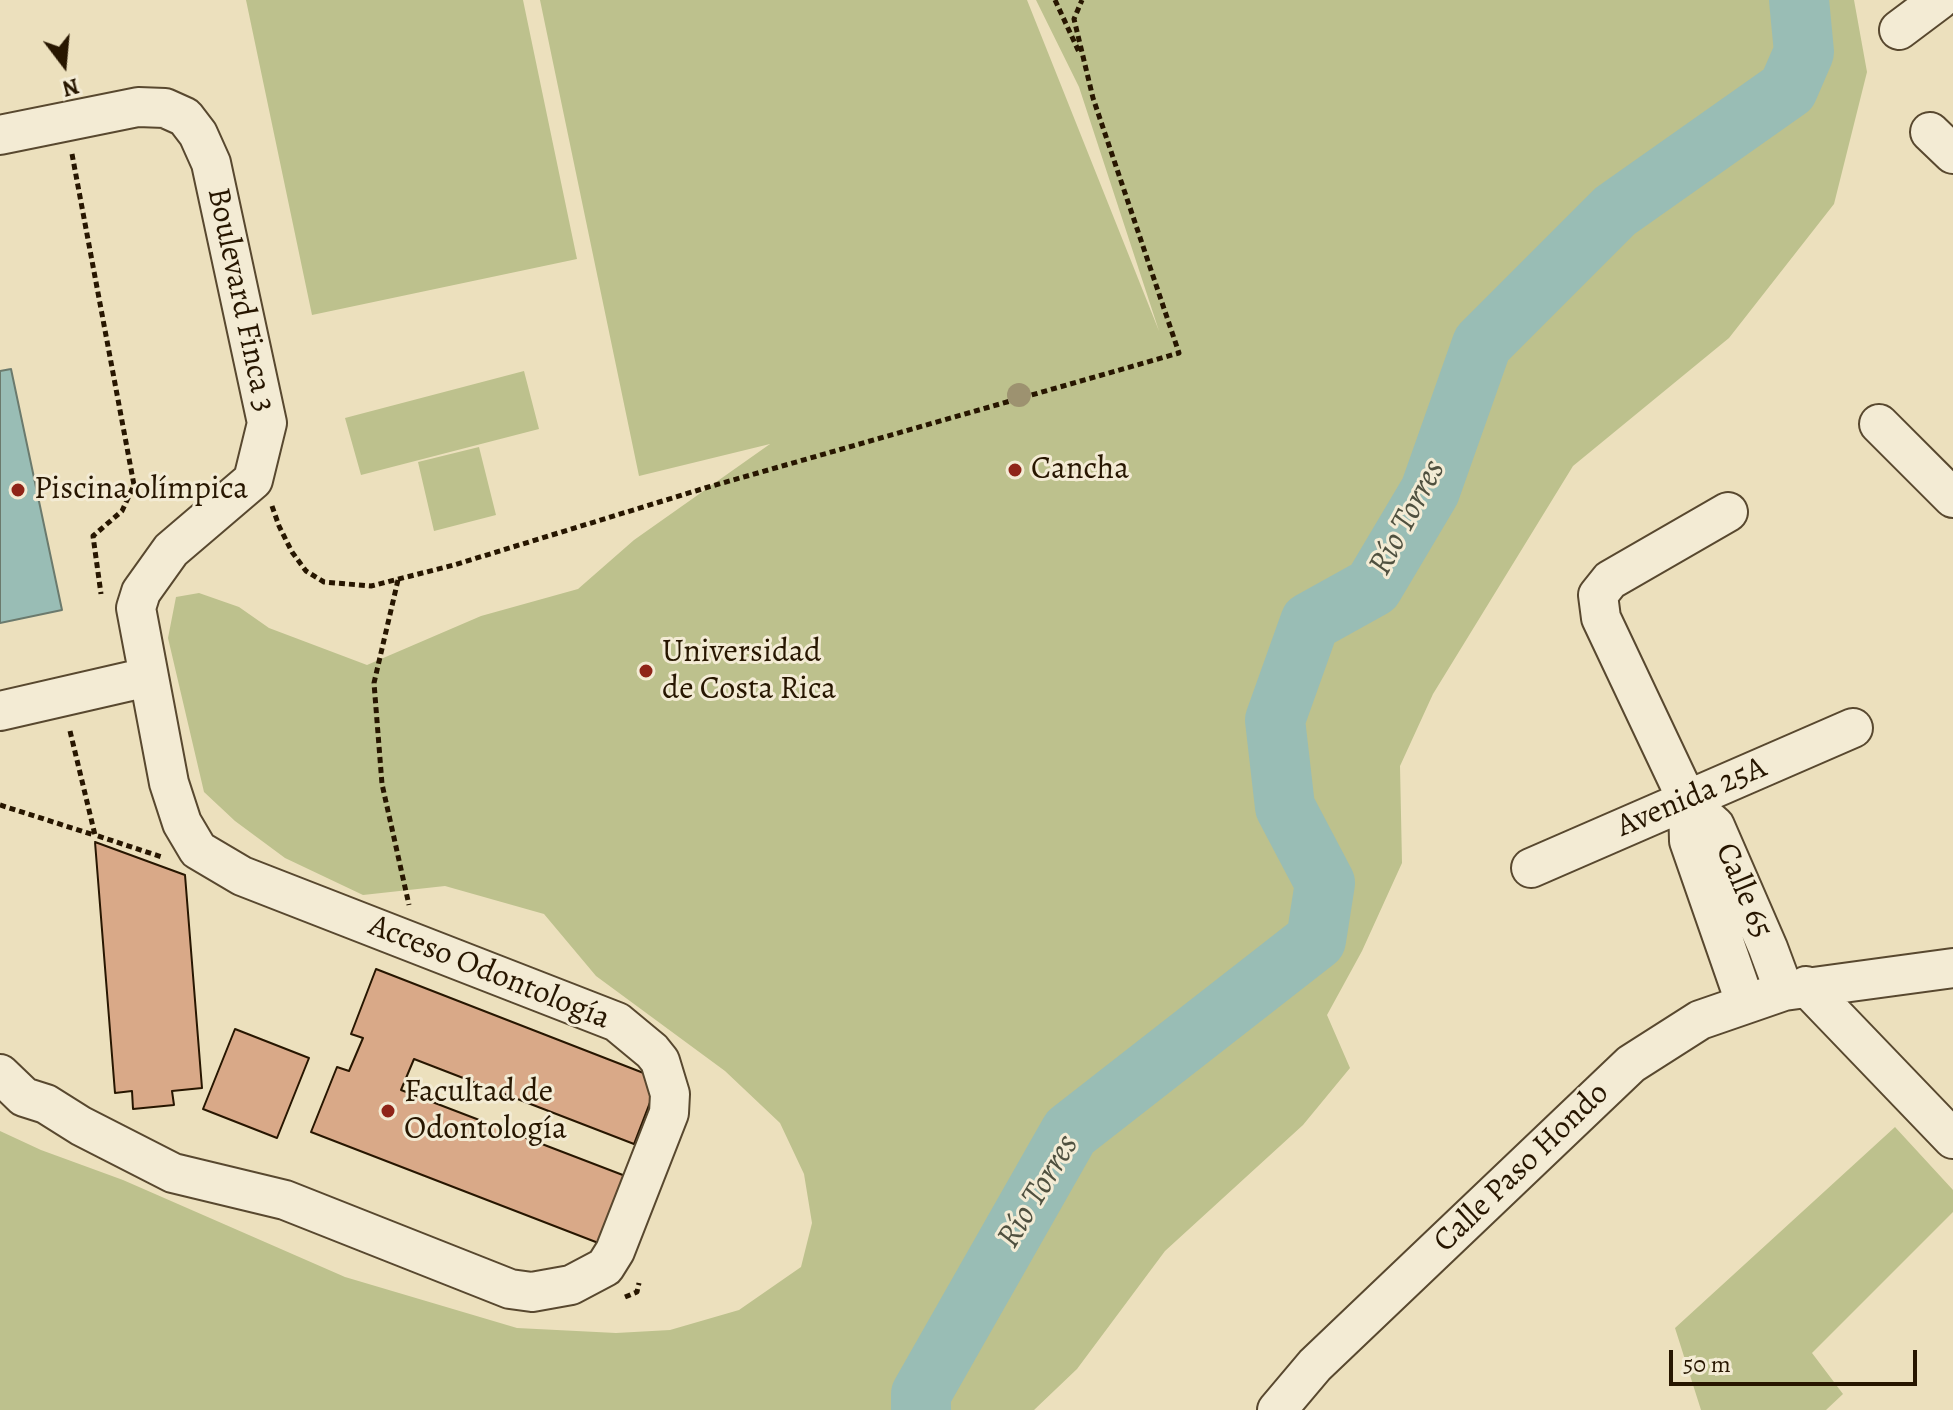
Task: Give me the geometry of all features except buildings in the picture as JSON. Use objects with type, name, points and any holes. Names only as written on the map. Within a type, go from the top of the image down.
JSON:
[{"type":"street","points":[[1899,30],[1939,0]]},
{"type":"street","name":"Boulevard Finca 3","points":[[0,135],[138,107],[165,108],[185,117],[198,134],[211,163],[267,423],[253,480],[171,550],[141,592],[136,608],[148,677]]},
{"type":"street","points":[[1879,424],[1953,498]]},
{"type":"street","name":"Calle 65","points":[[1728,512],[1610,580],[1598,595],[1601,618],[1688,802],[1715,826],[1795,988],[1953,1139]]},
{"type":"street","points":[[0,711],[148,677],[169,783],[182,823],[198,850]]},
{"type":"street","name":"Avenida 25A","points":[[1531,868],[1853,728]]},
{"type":"street","name":"Calle 65","points":[[1688,802],[1689,841],[1745,1002]]},
{"type":"street","name":"Acceso Odontología","points":[[0,1074],[24,1097],[46,1104],[81,1126],[173,1173],[285,1200],[510,1289],[532,1292],[571,1285],[605,1267],[615,1251],[669,1113],[670,1094],[665,1074],[652,1051],[617,1022],[242,876],[198,850]]},
{"type":"street","name":"Calle Paso Hondo","points":[[1277,1410],[1315,1365],[1631,1064],[1700,1020],[1745,1002],[1795,988],[1953,968]]},
{"type":"path","points":[[1055,0],[1085,63]]},
{"type":"path","points":[[258,460],[279,526],[306,571],[324,582],[371,586],[1179,353],[1093,98],[1074,19],[1082,0]]},
{"type":"path","points":[[65,122],[134,485],[122,511],[93,536],[102,601]]},
{"type":"path","points":[[398,580],[374,683],[382,784],[410,908]]},
{"type":"path","points":[[70,730],[95,835]]},
{"type":"path","points":[[0,805],[173,861],[198,850]]},
{"type":"path","points":[[622,1298],[637,1292],[641,1280]]},
{"type":"green space","points":[[246,0],[523,0],[577,259],[312,315]]},
{"type":"green space","name":"Universidad de Costa Rica","points":[[540,0],[1027,0],[1159,331],[1079,87],[1036,0],[1854,0],[1867,72],[1834,204],[1729,338],[1573,466],[1433,694],[1400,766],[1402,863],[1362,951],[1327,1015],[1350,1068],[1303,1125],[1165,1251],[1077,1369],[1034,1410],[0,1410],[0,1131],[41,1150],[123,1180],[345,1277],[517,1328],[616,1333],[670,1330],[739,1310],[801,1267],[812,1223],[804,1174],[780,1123],[725,1071],[596,976],[544,914],[445,886],[363,895],[285,858],[235,821],[204,792],[168,638],[176,597],[199,593],[239,607],[269,628],[367,665],[481,616],[578,589],[634,540],[770,444],[639,476]]},
{"type":"green space","points":[[524,371],[539,429],[361,475],[345,418]]},
{"type":"green space","points":[[479,447],[496,515],[434,531],[418,462]]},
{"type":"green space","points":[[1895,1127],[1953,1190],[1953,1212],[1812,1353],[1843,1394],[1826,1410],[1701,1410],[1675,1328]]},
{"type":"water","name":"Piscina olímpica","points":[[11,369],[62,610],[0,623],[0,371]]},
{"type":"waterway","name":"Río Torres","points":[[921,1410],[921,1394],[1070,1132],[1316,940],[1325,883],[1285,807],[1275,720],[1310,622],[1373,587],[1430,491],[1482,344],[1615,211],[1788,89],[1804,52],[1799,0]]},
{"type":"place","name":"Cancha","points":[[1015,470]]},
{"type":"place","name":"Piscina olímpica","points":[[18,490]]},
{"type":"place","name":"Universidad de Costa Rica","points":[[646,671]]},
{"type":"place","name":"Facultad de Odontología","points":[[388,1111]]}]
